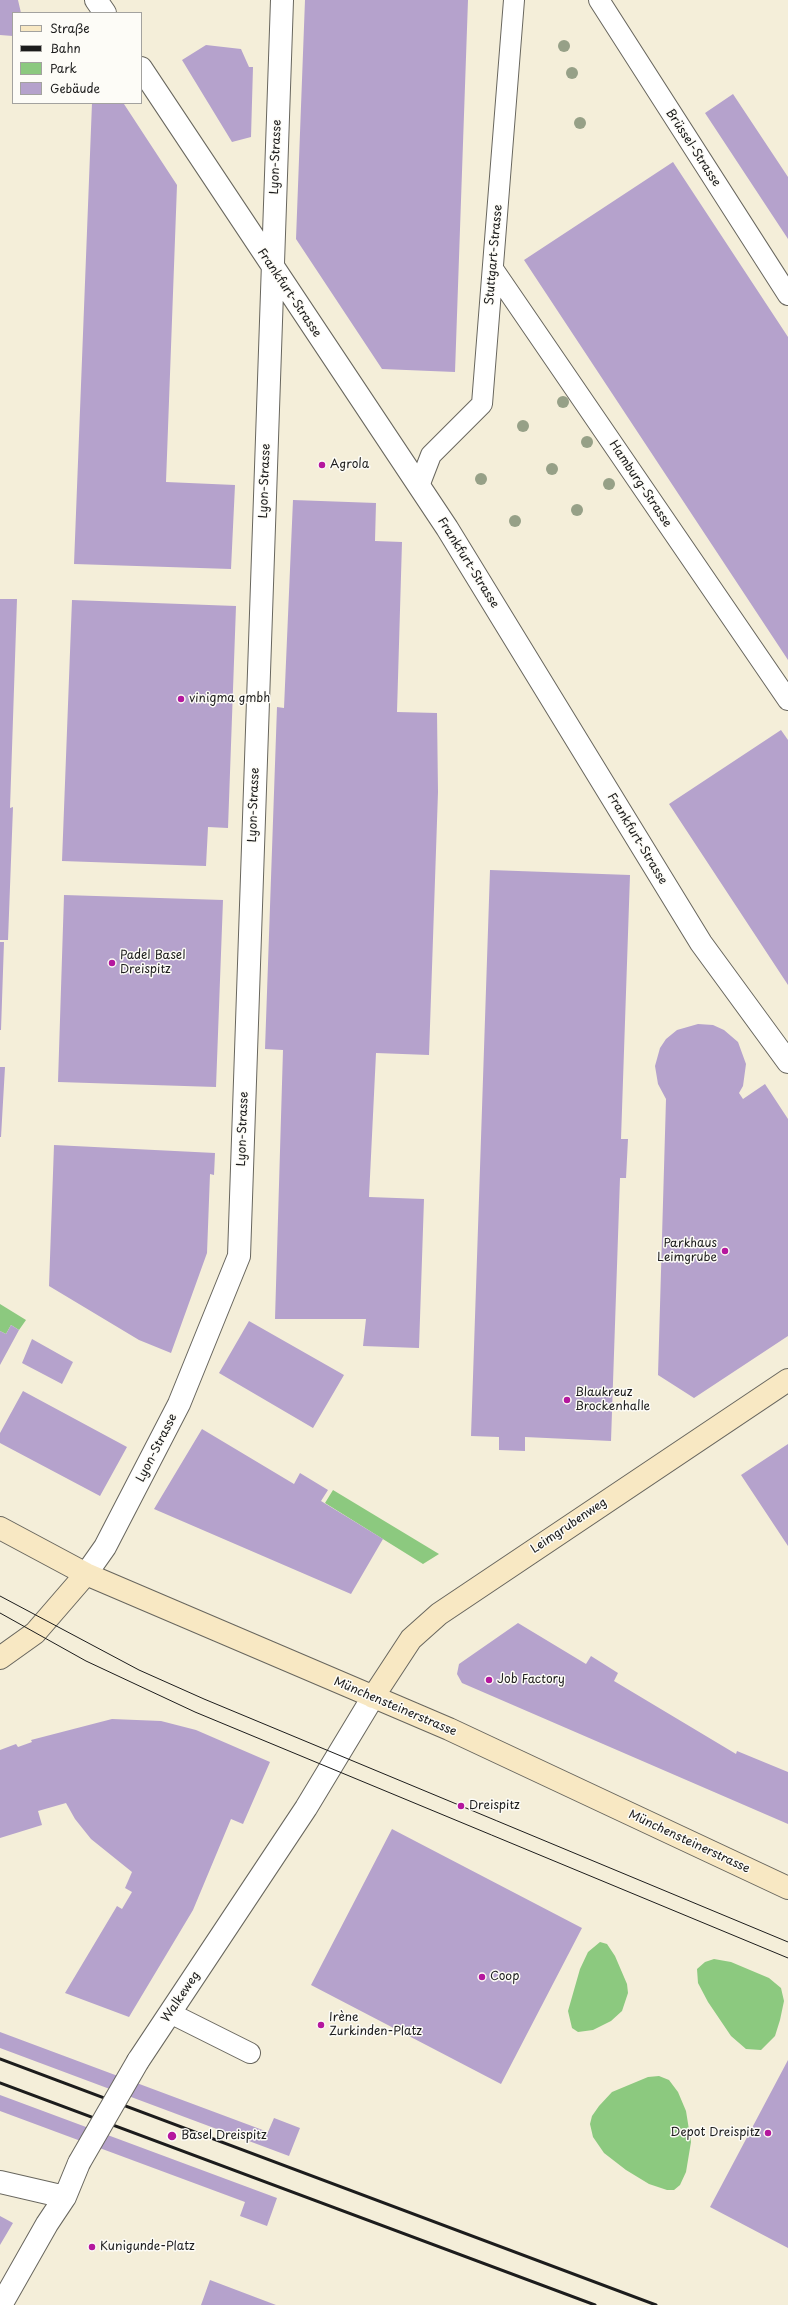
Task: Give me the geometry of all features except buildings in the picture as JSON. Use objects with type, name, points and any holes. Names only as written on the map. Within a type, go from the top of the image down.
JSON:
[{"type":"main road","name":"Leimgrubenweg","points":[[373,1697],[412,1639],[439,1614],[788,1380]]},
{"type":"main road","name":"Münchensteinerstrasse","points":[[0,1528],[86,1574],[448,1729],[788,1888]]},
{"type":"main road","points":[[0,1658],[36,1633],[86,1574]]},
{"type":"street","points":[[96,0],[104,12]]},
{"type":"street","name":"Lyon-Strasse","points":[[86,1574],[112,1534],[179,1404],[239,1256],[282,0]]},
{"type":"street","name":"Frankfurt-Strasse","points":[[142,70],[451,535],[701,943],[788,1062]]},
{"type":"street","name":"Walkeweg","points":[[1,2305],[47,2224],[65,2197],[79,2163],[138,2061],[306,1808],[373,1697]]},
{"type":"street","points":[[0,2182],[65,2197]]},
{"type":"lane","name":"Stuttgart-Strasse","points":[[419,486],[431,456],[482,404],[514,0]]},
{"type":"lane","name":"Brüssel-Strasse","points":[[599,0],[788,295]]},
{"type":"lane","name":"Hamburg-Strasse","points":[[492,269],[788,700]]},
{"type":"lane","points":[[170,2013],[250,2053]]},
{"type":"green space","points":[[0,1304],[26,1320],[19,1330],[11,1325],[6,1334],[0,1331]]},
{"type":"green space","points":[[333,1490],[439,1554],[423,1564],[325,1503]]},
{"type":"green space","points":[[600,1942],[607,1944],[615,1956],[627,1984],[628,1993],[622,2011],[611,2021],[593,2030],[578,2032],[572,2028],[568,2011],[580,1969],[588,1952]]},
{"type":"green space","points":[[714,1959],[731,1962],[769,1978],[781,1988],[784,2001],[775,2036],[761,2050],[746,2049],[731,2036],[708,2002],[698,1983],[697,1969],[705,1962]]},
{"type":"green space","points":[[659,2076],[669,2080],[678,2092],[686,2111],[691,2142],[686,2172],[680,2185],[674,2190],[667,2190],[649,2184],[626,2170],[604,2153],[593,2137],[590,2124],[592,2116],[612,2092],[648,2077]]},
{"type":"tram line","points":[[0,1596],[139,1670],[204,1699],[788,1942]]},
{"type":"tram line","points":[[0,1613],[86,1661],[195,1712],[788,1958]]},
{"type":"railway","points":[[0,2059],[656,2305]]},
{"type":"railway","points":[[0,2083],[595,2305]]},
{"type":"place","name":"Agrola","points":[[322,465]]},
{"type":"place","name":"vinigma gmbh","points":[[181,699]]},
{"type":"place","name":"Padel Basel Dreispitz","points":[[112,963]]},
{"type":"place","name":"Parkhaus Leimgrube","points":[[725,1251]]},
{"type":"place","name":"Blaukreuz Brockenhalle","points":[[567,1400]]},
{"type":"place","name":"Job Factory","points":[[489,1680]]},
{"type":"place","name":"Dreispitz","points":[[461,1806]]},
{"type":"place","name":"Coop","points":[[482,1977]]},
{"type":"place","name":"Irène Zurkinden-Platz","points":[[321,2025]]},
{"type":"place","name":"Depot Dreispitz","points":[[768,2133]]},
{"type":"place","name":"Basel Dreispitz","points":[[172,2136]]},
{"type":"place","name":"Kunigunde-Platz","points":[[92,2247]]}]
